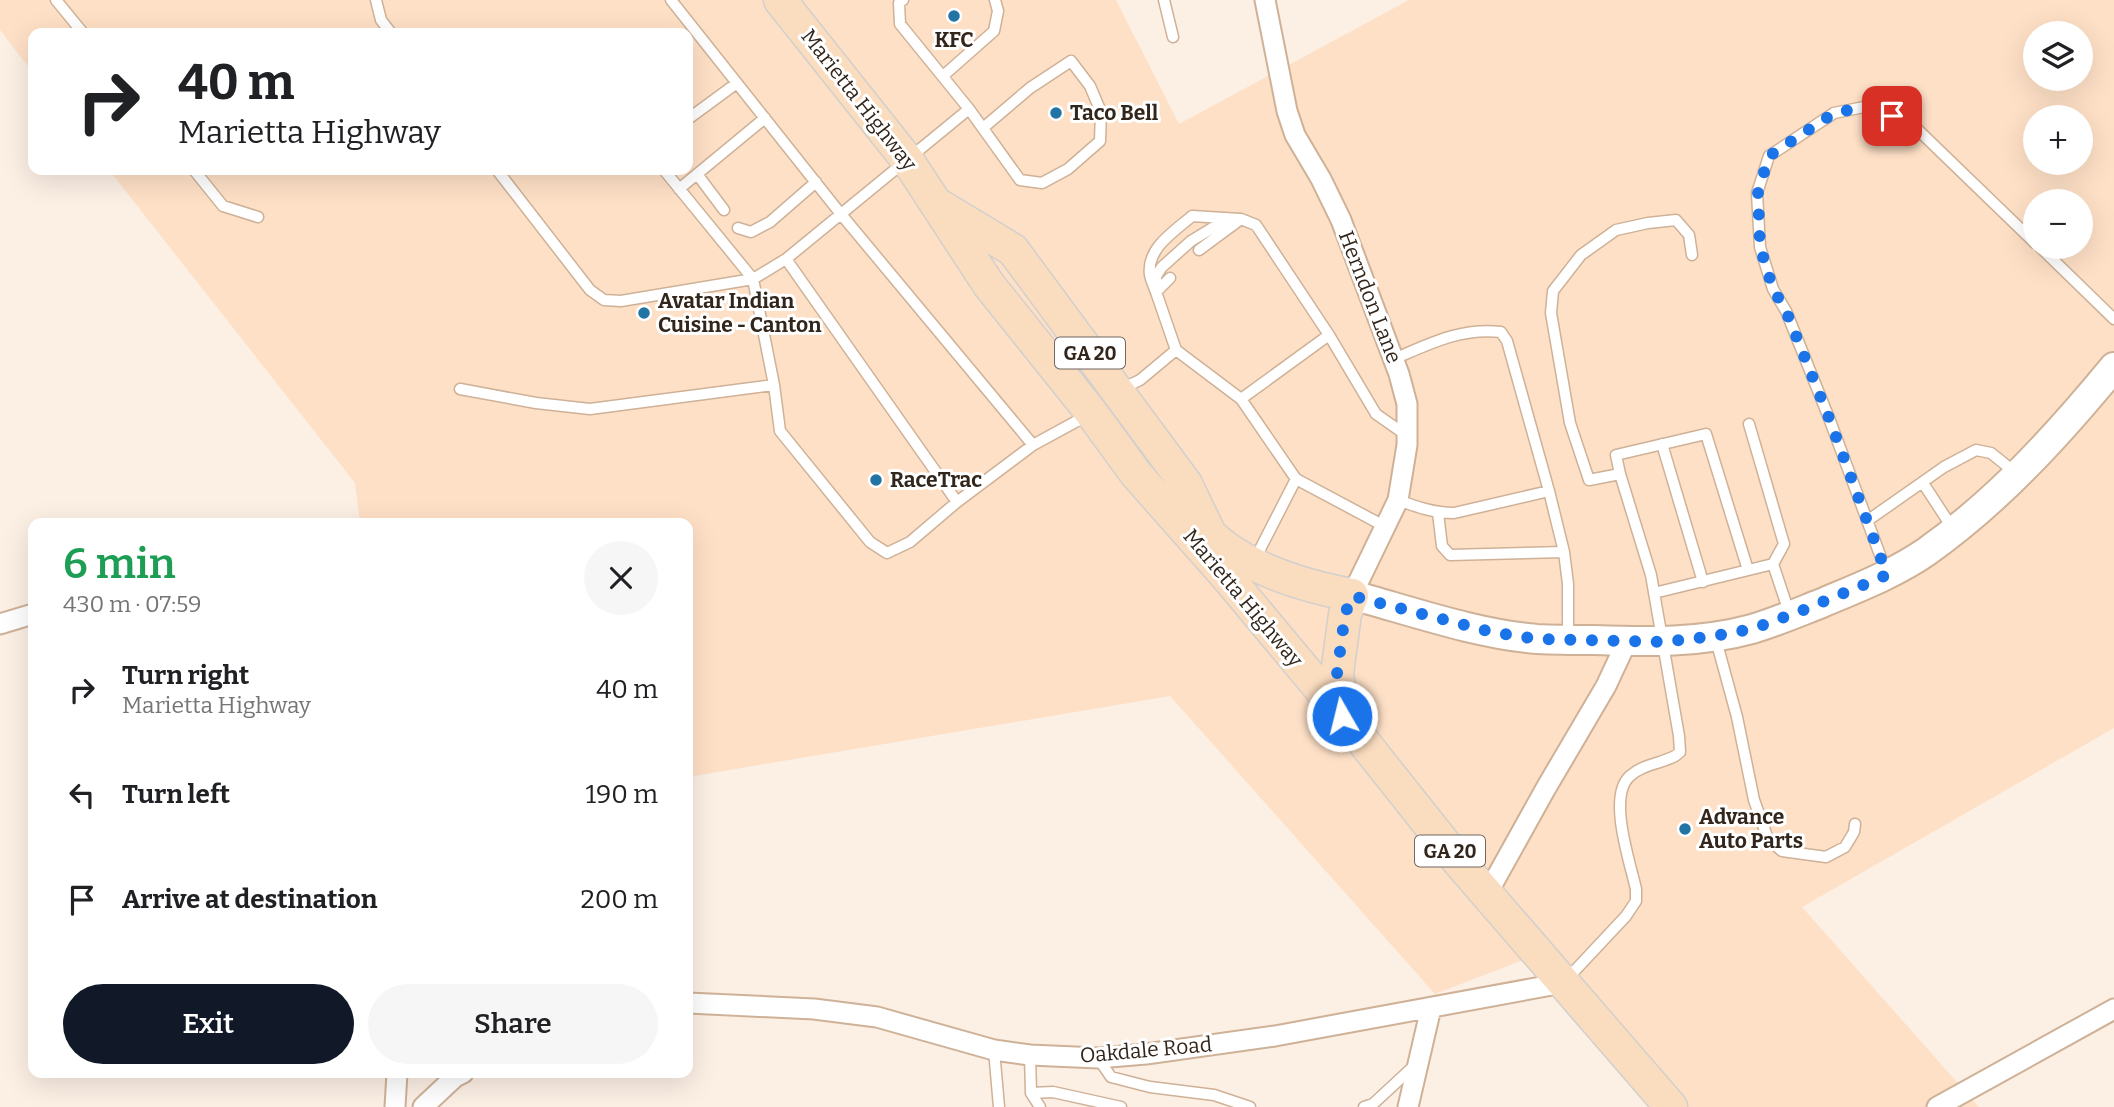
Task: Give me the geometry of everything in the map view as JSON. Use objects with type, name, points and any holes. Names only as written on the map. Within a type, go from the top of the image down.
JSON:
[{"type":"main road","name":"Marietta Highway","points":[[780,0],[908,161],[989,285],[1136,474],[1228,578],[1458,862],[1563,983]]},
{"type":"main road","name":"Marietta Highway","points":[[935,202],[1013,250],[1186,484],[1211,536]]},
{"type":"main road","name":"Marietta Highway","points":[[1136,474],[1228,550],[1264,570],[1317,588],[1492,632],[1536,639],[1663,642],[1752,629],[1887,575],[1925,552],[1977,512],[2017,474],[2073,417],[2114,367]]},
{"type":"main road","points":[[1342,716],[1337,674],[1345,614],[1352,596]]},
{"type":"main road","name":"GA 20","points":[[1563,983],[1671,1107]]},
{"type":"street","name":"Herndon Lane","points":[[1265,0],[1287,111],[1295,135],[1341,220],[1394,359],[1407,404],[1407,445],[1398,500],[1352,596]]},
{"type":"street","points":[[0,624],[28,616]]},
{"type":"street","points":[[1487,894],[1606,686],[1628,641]]},
{"type":"street","name":"Oakdale Road","points":[[693,1003],[814,1009],[877,1017],[994,1050],[1030,1055],[1098,1058],[1214,1045],[1563,983]]},
{"type":"street","points":[[1408,1107],[1431,1008]]},
{"type":"street","points":[[1937,1107],[2114,1009]]},
{"type":"street","points":[[395,1107],[397,1078]]},
{"type":"street","points":[[423,1107],[454,1078]]},
{"type":"lane","points":[[56,0],[79,28]]},
{"type":"lane","points":[[376,0],[381,20],[387,28]]},
{"type":"lane","points":[[671,0],[840,213],[1033,445]]},
{"type":"lane","points":[[903,0],[899,3],[900,24],[969,109],[1020,180],[1042,183],[1068,169],[1100,141],[1101,112],[1090,86],[1071,61],[1030,88],[983,128]]},
{"type":"lane","points":[[943,76],[995,31],[998,11],[995,0]]},
{"type":"lane","points":[[1164,0],[1172,37]]},
{"type":"lane","points":[[693,116],[737,83]]},
{"type":"lane","points":[[1887,575],[1829,418],[1791,323],[1773,289],[1760,247],[1758,192],[1769,156],[1834,113],[1869,106],[1915,127],[2023,231]]},
{"type":"lane","points":[[501,175],[590,290],[604,300],[621,301],[752,279],[786,259],[969,109]]},
{"type":"lane","points":[[679,189],[765,118]]},
{"type":"lane","points":[[697,174],[724,210]]},
{"type":"lane","points":[[198,175],[223,206],[258,217]]},
{"type":"lane","points":[[668,175],[752,279],[774,385],[780,431],[870,542],[887,553],[910,542],[957,502],[1033,445],[1091,414]]},
{"type":"lane","points":[[737,228],[751,232],[770,222],[816,183]]},
{"type":"lane","points":[[1386,527],[1296,479],[1241,399],[1176,350],[1150,274],[1158,246],[1192,216],[1241,219],[1256,225],[1329,335],[1376,414],[1406,435]]},
{"type":"lane","points":[[1199,250],[1241,219]]},
{"type":"lane","points":[[1156,292],[1156,276],[1162,267],[1191,240],[1214,227],[1241,219]]},
{"type":"lane","points":[[1620,474],[1589,480],[1570,423],[1551,313],[1553,291],[1581,255],[1616,230],[1676,219],[1689,235],[1692,255]]},
{"type":"lane","points":[[786,259],[957,502]]},
{"type":"lane","points":[[2053,259],[2114,318]]},
{"type":"lane","points":[[1156,292],[1170,278]]},
{"type":"lane","points":[[1394,359],[1448,336],[1490,331],[1501,332],[1507,341],[1564,552],[1568,584],[1568,639]]},
{"type":"lane","points":[[1241,399],[1329,335]]},
{"type":"lane","points":[[1118,391],[1140,380],[1176,350]]},
{"type":"lane","points":[[460,389],[536,403],[590,409],[774,385]]},
{"type":"lane","points":[[1749,424],[1784,544],[1773,564],[1790,615]]},
{"type":"lane","points":[[1563,983],[1626,916],[1636,901],[1636,888],[1620,814],[1621,790],[1628,778],[1640,769],[1669,760],[1679,752],[1679,736],[1654,593],[1646,556],[1630,513],[1616,455],[1706,434],[1748,570]]},
{"type":"lane","points":[[1662,444],[1703,582]]},
{"type":"lane","points":[[1867,521],[1944,467],[1976,450],[1991,453],[2017,474]]},
{"type":"lane","points":[[1252,563],[1296,479]]},
{"type":"lane","points":[[1923,483],[1953,530]]},
{"type":"lane","points":[[1398,500],[1438,513],[1454,513],[1549,491]]},
{"type":"lane","points":[[1438,513],[1442,546],[1450,555],[1564,552]]},
{"type":"lane","points":[[1654,593],[1773,564]]},
{"type":"lane","points":[[1714,636],[1737,716],[1754,800],[1768,839],[1782,851],[1826,856],[1845,847],[1854,832],[1855,824]]},
{"type":"lane","points":[[994,1050],[999,1107]]},
{"type":"lane","points":[[1030,1055],[1031,1093],[1040,1107]]},
{"type":"lane","points":[[1098,1058],[1111,1077],[1150,1087],[1214,1095],[1250,1107]]},
{"type":"lane","points":[[1364,1107],[1373,1104],[1418,1063]]},
{"type":"lane","points":[[1031,1093],[1053,1092],[1121,1107]]},
{"type":"shaded area","points":[[0,0],[1116,0],[1179,124],[1409,0],[2114,0],[2114,728],[1802,907],[1979,1107],[1670,1107],[1531,957],[1435,994],[1170,696],[693,776],[693,518],[359,518],[355,483],[113,175],[693,175],[693,28],[28,28],[28,66],[0,30]]},
{"type":"place","name":"KFC","points":[[954,16]]},
{"type":"place","name":"Taco Bell","points":[[1056,113]]},
{"type":"place","name":"Avatar Indian Cuisine - Canton","points":[[644,313]]},
{"type":"place","name":"RaceTrac","points":[[876,480]]},
{"type":"place","name":"Advance Auto Parts","points":[[1685,829]]},
{"type":"route","points":[[1342,716],[1337,674],[1345,614],[1352,596],[1492,632],[1536,639],[1663,642],[1752,629],[1887,575],[1829,418],[1786,311],[1773,289],[1760,247],[1758,192],[1769,156],[1834,113],[1869,106],[1892,116]]}]
